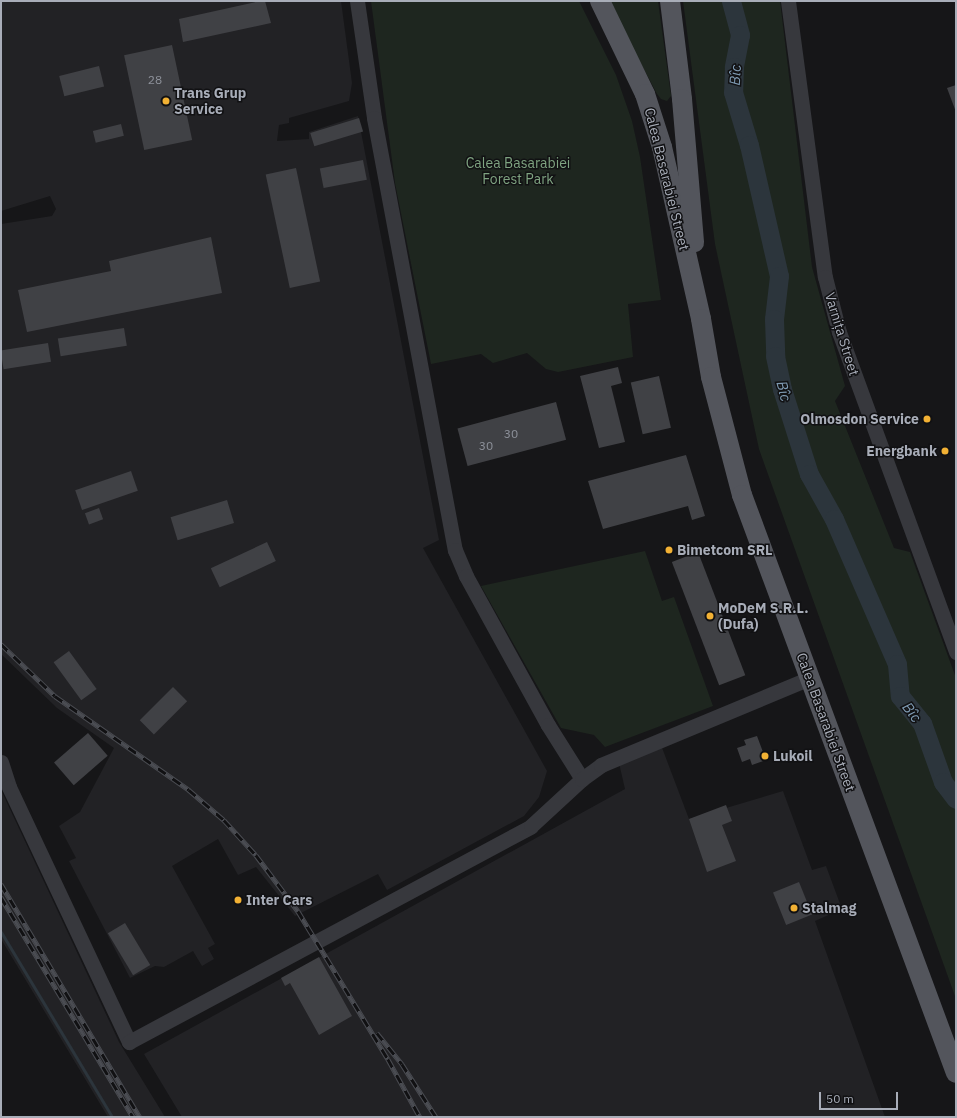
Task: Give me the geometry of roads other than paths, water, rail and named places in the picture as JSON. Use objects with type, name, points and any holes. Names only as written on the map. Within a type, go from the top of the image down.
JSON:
[{"type":"main road","name":"Calea Basarabiei Street","points":[[600,1],[645,94],[662,147],[701,319],[721,422],[742,495],[956,1073]]},
{"type":"main road","name":"Calea Basarabiei Street","points":[[670,1],[682,99],[701,319]]},
{"type":"street","points":[[358,1],[374,118],[455,550],[466,576],[548,725],[582,779]]},
{"type":"street","name":"Varnița Street","points":[[788,1],[814,202],[830,297],[839,332],[956,652]]},
{"type":"street","points":[[1,762],[30,833],[129,1042],[531,826],[582,779],[622,754],[810,678]]},
{"type":"waterway","name":"Bîc","points":[[731,1],[740,35],[734,67],[733,92],[749,145],[779,276],[774,319],[775,356],[782,389],[809,474],[834,519],[897,664],[900,696],[922,723],[943,782],[956,799]]},
{"type":"waterway","points":[[1,932],[112,1117]]},
{"type":"railway","points":[[1,644],[55,696],[189,790],[224,820],[256,855],[298,911],[388,1059],[420,1117]]},
{"type":"railway","points":[[1,884],[140,1117]]},
{"type":"railway","points":[[1,897],[133,1117]]},
{"type":"railway","points":[[377,1033],[402,1064],[436,1117]]},
{"type":"place","name":"Trans Grup Service","points":[[166,101]]},
{"type":"place","name":"Olmosdon Service","points":[[927,419]]},
{"type":"place","name":"Energbank","points":[[945,451]]},
{"type":"place","name":"Bimetcom SRL","points":[[669,550]]},
{"type":"place","name":"MoDeM S.R.L. (Dufa)","points":[[710,616]]},
{"type":"place","name":"Lukoil","points":[[765,756]]},
{"type":"place","name":"Inter Cars","points":[[238,900]]},
{"type":"place","name":"Stalmag","points":[[794,908]]},
{"type":"park label","name":"Calea Basarabiei Forest Park","points":[[518,172]]}]
